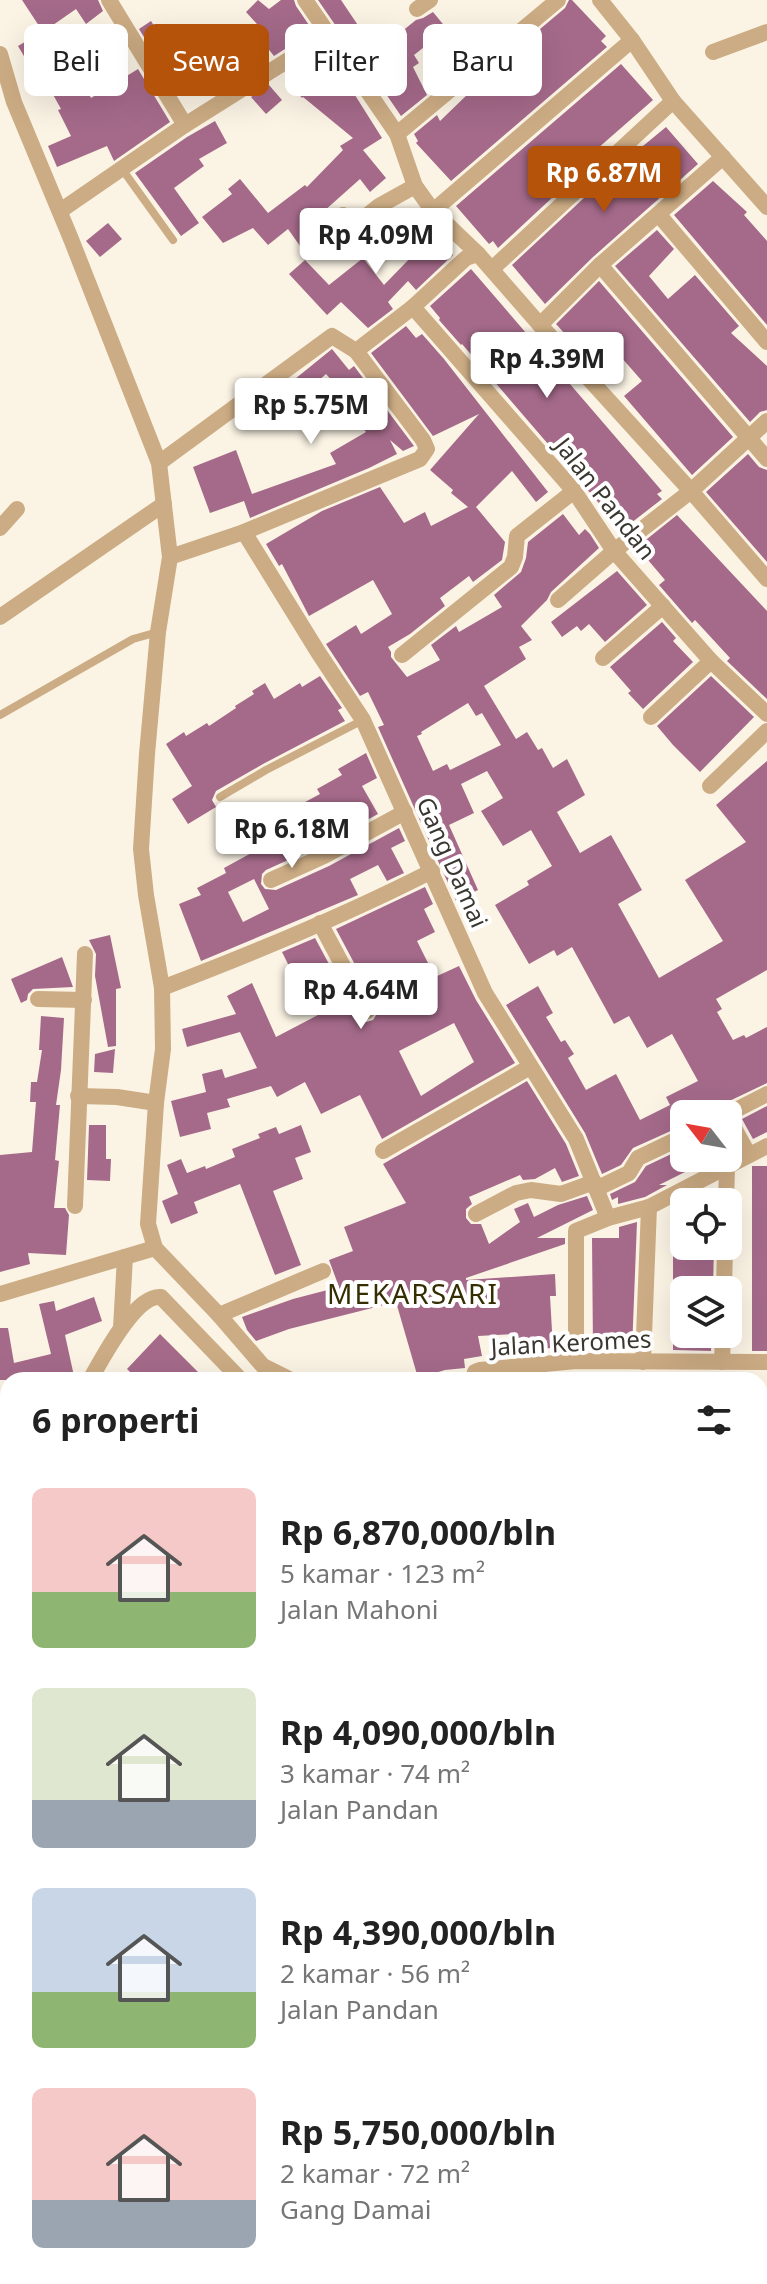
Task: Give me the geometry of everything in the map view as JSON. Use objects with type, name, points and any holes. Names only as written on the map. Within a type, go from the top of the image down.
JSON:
[{"type":"street","points":[[109,0],[185,125]]},
{"type":"street","points":[[305,0],[321,24]]},
{"type":"street","points":[[397,134],[558,0]]},
{"type":"street","points":[[600,0],[632,40],[673,101],[767,207]]},
{"type":"street","points":[[713,52],[767,32]]},
{"type":"street","points":[[433,211],[632,40]]},
{"type":"street","points":[[0,54],[14,102],[159,463],[170,557],[158,632],[141,849],[162,988],[163,1049],[148,1224],[155,1248],[263,1366],[275,1372]]},
{"type":"street","points":[[60,211],[185,125],[285,62]]},
{"type":"street","points":[[371,96],[397,134],[415,186],[433,211],[492,269],[767,579]]},
{"type":"street","points":[[492,269],[673,101]]},
{"type":"street","points":[[540,325],[600,265],[723,157]]},
{"type":"street","points":[[343,215],[349,226],[354,226],[379,206],[415,186]]},
{"type":"street","points":[[659,215],[767,342]]},
{"type":"street","points":[[356,351],[413,307],[466,258],[478,254]]},
{"type":"street","points":[[600,265],[767,459]]},
{"type":"street","name":"Jalan Pandan","points":[[413,307],[574,491],[614,551],[711,661],[767,714]]},
{"type":"street","points":[[159,463],[331,336],[356,351],[427,449],[420,459],[244,532],[170,557]]},
{"type":"street","points":[[558,600],[614,551],[691,491],[767,421]]},
{"type":"street","points":[[402,655],[511,567],[517,536],[574,491]]},
{"type":"street","points":[[0,617],[164,504]]},
{"type":"street","points":[[0,528],[17,509]]},
{"type":"street","name":"Gang Damai","points":[[244,532],[363,720],[485,993],[576,1139],[608,1218]]},
{"type":"street","points":[[603,658],[663,606]]},
{"type":"street","points":[[651,717],[711,661]]},
{"type":"street","points":[[710,786],[767,731]]},
{"type":"street","points":[[271,880],[405,812]]},
{"type":"street","points":[[162,988],[270,947],[432,871]]},
{"type":"street","points":[[320,923],[367,1011]]},
{"type":"street","points":[[75,1206],[85,954]]},
{"type":"street","points":[[38,999],[84,1000]]},
{"type":"street","points":[[383,1151],[530,1067]]},
{"type":"street","points":[[742,1108],[767,1094]]},
{"type":"street","points":[[78,1096],[117,1097],[156,1103]]},
{"type":"street","points":[[742,1142],[749,1155]]},
{"type":"street","points":[[476,1214],[516,1193],[531,1190],[561,1194],[595,1186],[629,1173],[638,1158],[670,1143]]},
{"type":"street","points":[[742,1159],[767,1146]]},
{"type":"street","points":[[576,1361],[576,1231],[649,1207],[719,1172]]},
{"type":"street","points":[[643,1362],[649,1207]]},
{"type":"street","points":[[0,1294],[155,1248]]},
{"type":"street","points":[[121,1328],[125,1257]]},
{"type":"street","points":[[219,1315],[323,1271]]},
{"type":"street","points":[[97,1372],[121,1328],[144,1302],[154,1297],[161,1297],[233,1372]]},
{"type":"street","points":[[722,1348],[722,1362]]},
{"type":"street","name":"Jalan Keromes","points":[[475,1372],[576,1361],[767,1362]]},
{"type":"street","name":"Jalan Keromes","points":[[677,1362],[677,1372]]},
{"type":"lane","points":[[122,169],[173,240]]},
{"type":"lane","points":[[0,715],[133,639],[158,632]]},
{"type":"lane","points":[[220,797],[363,720]]},
{"type":"building","points":[[22,0],[98,0],[103,11],[86,24],[76,9],[54,24],[38,24]]},
{"type":"building","points":[[258,0],[269,9],[281,0],[294,0],[308,24],[285,24],[285,49],[274,56],[269,50],[269,24],[257,24],[246,12]]},
{"type":"building","points":[[318,0],[341,0],[357,24],[335,24]]},
{"type":"building","points":[[572,0],[606,36],[601,41],[607,47],[451,181],[416,143],[414,134],[437,115],[440,121],[466,96],[542,96],[542,27]]},
{"type":"building","points":[[433,12],[443,24],[423,24],[423,48],[414,55],[419,63],[413,67],[423,87],[423,96],[426,96],[401,116],[387,96],[407,96],[407,27]]},
{"type":"building","points":[[24,42],[24,56],[18,46]]},
{"type":"building","points":[[621,64],[653,100],[565,177],[569,182],[498,248],[493,241],[489,244],[456,206]]},
{"type":"building","points":[[138,69],[144,79],[144,96],[154,96],[170,122],[114,161],[107,146],[57,167],[48,146],[71,136],[58,110],[61,109],[54,96],[128,96],[128,75]]},
{"type":"building","points":[[269,85],[282,100],[266,114],[251,97],[269,96]]},
{"type":"building","points":[[300,96],[356,96],[382,138],[363,150],[386,178],[370,192],[360,179],[314,220],[327,239],[305,253],[288,229],[268,245],[253,228],[223,243],[202,217],[232,194],[228,189],[240,179],[268,213],[305,185],[307,187],[343,150],[340,146],[353,138]]},
{"type":"building","points":[[215,121],[227,143],[199,159],[204,166],[174,188],[199,223],[181,236],[135,173]]},
{"type":"building","points":[[666,127],[698,164],[545,304],[512,265],[614,170]]},
{"type":"building","points":[[713,181],[747,212],[744,215],[767,241],[767,325],[674,215]]},
{"type":"building","points":[[407,208],[453,255],[416,290],[408,281],[388,302],[393,309],[368,328],[341,302],[327,315],[289,274],[305,260],[329,285],[363,258],[384,285],[417,251],[391,224]]},
{"type":"building","points":[[108,223],[122,239],[100,257],[86,241]]},
{"type":"building","points":[[657,230],[674,249],[649,276],[668,299],[695,275],[739,326],[731,333],[767,366],[767,410],[760,412],[750,422],[615,266]]},
{"type":"building","points":[[471,269],[662,491],[657,494],[662,499],[622,530],[430,306]]},
{"type":"building","points":[[599,281],[733,437],[692,475],[624,396],[642,381],[621,357],[601,374],[556,324]]},
{"type":"building","points":[[406,326],[416,338],[422,334],[444,359],[548,492],[536,502],[512,471],[476,507],[505,542],[502,560],[473,582],[469,576],[440,598],[445,606],[388,647],[391,657],[407,677],[440,660],[431,645],[456,626],[459,632],[502,607],[494,595],[521,572],[528,542],[563,514],[579,535],[585,529],[590,534],[599,548],[551,592],[521,626],[532,640],[519,647],[526,659],[484,686],[516,739],[527,732],[538,750],[542,748],[553,768],[567,759],[585,795],[557,812],[580,853],[611,835],[642,890],[618,904],[659,978],[723,941],[685,880],[746,842],[716,805],[767,761],[767,970],[716,999],[722,1009],[717,1012],[733,1040],[744,1035],[746,1038],[767,1027],[767,1083],[731,1100],[670,1100],[670,1105],[666,1097],[698,1081],[672,1034],[647,1048],[629,1016],[614,1024],[572,947],[557,956],[554,950],[529,964],[495,905],[529,885],[527,881],[552,866],[531,830],[503,846],[481,811],[503,798],[487,771],[461,784],[474,813],[449,825],[478,890],[456,901],[378,727],[384,725],[368,692],[360,696],[326,644],[356,625],[361,634],[392,614],[373,580],[309,616],[282,564],[279,566],[266,544],[322,511],[380,487],[404,523],[425,512],[431,526],[468,507],[430,470],[479,414],[433,436],[371,353]],"holes":[[[468,703],[476,716],[482,713],[501,745],[450,770],[447,764],[433,771],[417,736]]]},
{"type":"building","points":[[332,349],[349,370],[354,366],[414,446],[403,451],[390,440],[397,454],[250,518],[244,501],[210,513],[193,467],[236,450],[252,494],[336,464],[330,453],[366,432],[353,416],[359,411],[326,374],[291,405],[279,392]]},
{"type":"building","points":[[748,454],[759,467],[767,470],[767,562],[706,492]]},
{"type":"building","points":[[677,515],[767,611],[767,699],[727,661],[730,658],[695,620],[692,623],[659,585],[665,580],[637,547]]},
{"type":"building","points":[[617,571],[647,605],[605,642],[589,624],[581,631],[577,626],[562,637],[551,622]]},
{"type":"building","points":[[662,622],[676,638],[673,641],[693,662],[643,709],[610,667]]},
{"type":"building","points":[[320,676],[342,708],[338,710],[345,721],[216,791],[212,800],[216,807],[188,824],[172,799],[192,786],[166,744],[184,732],[186,736],[207,723],[209,726],[265,683],[274,699],[300,683],[302,687]]},
{"type":"building","points":[[711,676],[754,717],[700,772],[657,726]]},
{"type":"building","points":[[366,753],[377,778],[362,786],[378,814],[266,870],[262,874],[261,884],[265,889],[276,890],[329,866],[399,828],[405,841],[391,848],[404,873],[387,881],[378,865],[350,879],[358,895],[201,961],[179,904],[201,895],[197,888],[226,873],[224,868],[286,834],[284,829],[301,820],[294,808],[320,794],[317,789],[342,775],[338,769]],"holes":[[[254,879],[269,909],[243,922],[228,892]]]},
{"type":"building","points":[[425,887],[433,904],[424,909],[435,932],[417,941],[435,977],[459,966],[515,1063],[382,1139],[360,1095],[321,1114],[305,1082],[277,1097],[271,1086],[227,1099],[230,1107],[207,1113],[211,1129],[180,1137],[171,1101],[206,1092],[202,1074],[222,1069],[225,1078],[257,1068],[240,1032],[187,1047],[182,1029],[236,1014],[227,996],[252,983],[276,1037],[318,1015],[302,982],[298,984],[282,952],[315,938],[357,1016],[366,1022],[373,1020],[378,1012],[377,1006],[336,929]],"holes":[[[454,1023],[474,1062],[421,1096],[399,1051]]]},
{"type":"building","points":[[110,935],[121,988],[116,989],[116,1046],[108,1047],[95,976],[96,954],[89,940]]},
{"type":"building","points":[[62,957],[73,987],[33,989],[27,1000],[21,1003],[11,979]]},
{"type":"building","points":[[538,986],[553,1013],[546,1017],[561,1042],[565,1040],[574,1054],[568,1058],[586,1090],[616,1074],[640,1120],[670,1105],[670,1131],[633,1148],[621,1165],[602,1174],[585,1133],[506,1005]]},
{"type":"building","points":[[41,1016],[64,1018],[56,1105],[60,1105],[55,1160],[59,1161],[54,1208],[65,1208],[69,1215],[66,1255],[28,1253],[30,1264],[0,1272],[0,1155],[32,1152],[36,1102],[30,1102],[31,1082],[37,1082],[42,1050],[39,1050]]},
{"type":"building","points":[[115,1049],[113,1073],[94,1072],[95,1054]]},
{"type":"building","points":[[527,1081],[566,1144],[579,1176],[562,1182],[555,1168],[535,1179],[523,1180],[520,1175],[469,1197],[472,1204],[466,1209],[466,1218],[471,1224],[481,1224],[489,1244],[520,1222],[514,1209],[528,1203],[534,1217],[587,1196],[593,1210],[537,1238],[565,1238],[565,1244],[466,1280],[555,1274],[556,1296],[550,1296],[553,1348],[518,1350],[517,1334],[478,1336],[482,1356],[464,1359],[465,1368],[416,1372],[396,1302],[289,1329],[256,1341],[242,1317],[339,1287],[329,1260],[353,1251],[344,1227],[406,1203],[383,1164]]},
{"type":"building","points":[[767,1106],[767,1132],[753,1139],[742,1119]]},
{"type":"building","points":[[89,1125],[106,1125],[106,1159],[111,1159],[110,1181],[87,1180]]},
{"type":"building","points":[[301,1125],[311,1152],[295,1158],[303,1179],[273,1191],[301,1265],[275,1275],[240,1184],[194,1202],[198,1213],[171,1224],[162,1201],[178,1194],[167,1165],[181,1159],[187,1173],[205,1166],[206,1169],[235,1157],[232,1149],[260,1138],[258,1134],[276,1127],[279,1134]]},
{"type":"building","points":[[670,1155],[670,1172],[685,1172],[659,1185],[667,1185],[645,1197],[618,1204],[618,1197],[612,1200],[610,1194],[635,1182],[646,1166]]},
{"type":"building","points":[[752,1166],[767,1166],[767,1351],[752,1351]]},
{"type":"building","points":[[637,1222],[632,1350],[593,1350],[592,1238],[619,1238],[619,1227]]},
{"type":"building","points":[[673,1260],[714,1260],[713,1276],[673,1276]]},
{"type":"building","points":[[94,1297],[102,1321],[65,1335],[73,1372],[0,1372],[0,1328],[8,1328],[14,1363],[51,1354],[39,1304],[54,1301],[56,1311]]},
{"type":"building","points":[[160,1334],[198,1372],[130,1372],[127,1369]]},
{"type":"building","points":[[673,1348],[711,1348],[711,1351]]},
{"type":"district","name":"MEKARSARI","points":[[413,1293]]}]
